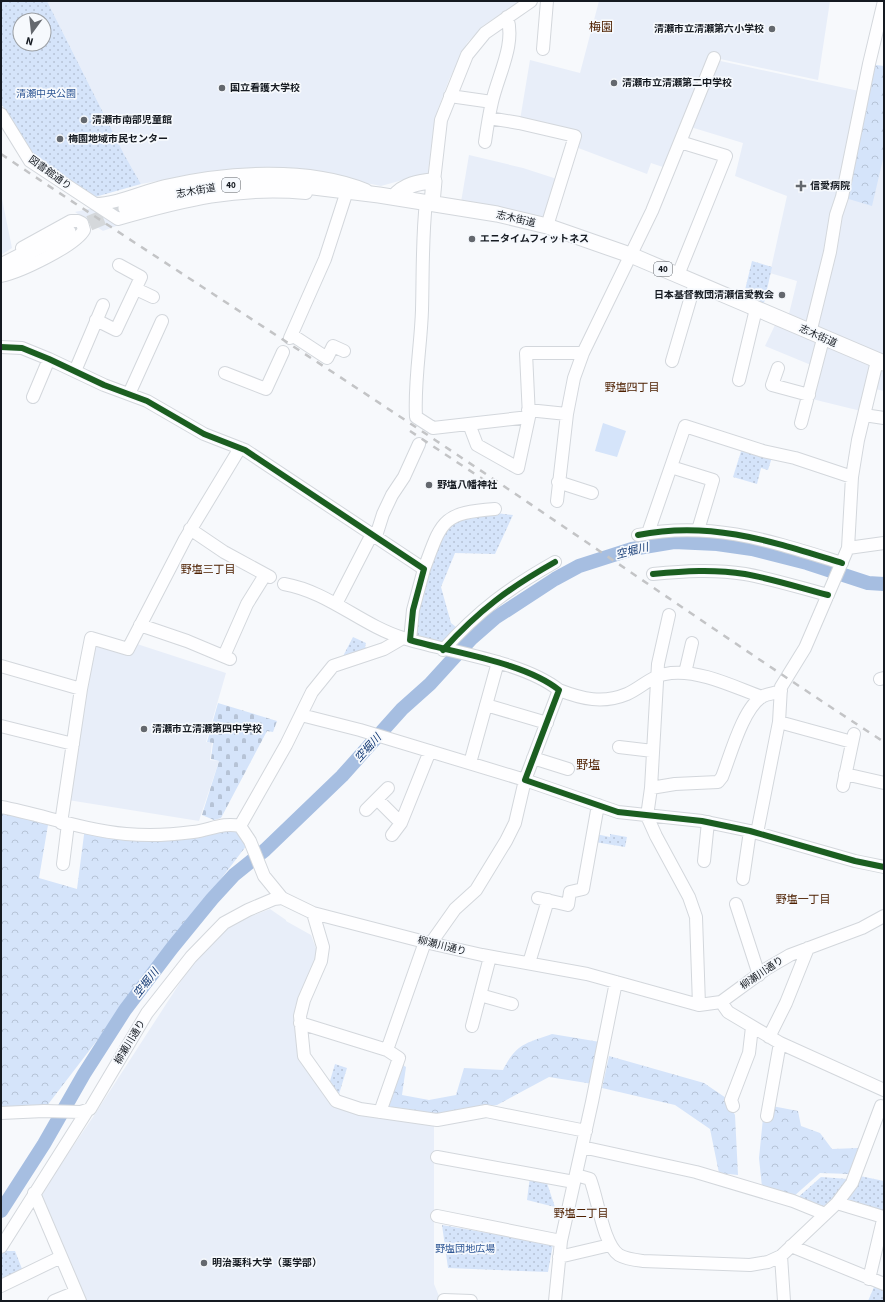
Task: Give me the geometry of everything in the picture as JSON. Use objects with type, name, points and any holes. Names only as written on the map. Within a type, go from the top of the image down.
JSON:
[{"type":"main road","points":[[387,196],[414,184],[434,181],[429,203]]},
{"type":"main road","name":"志木街道","points":[[118,209],[180,193],[208,188],[237,185],[289,184],[387,196],[497,214],[547,226],[630,254],[880,362]]},
{"type":"main road","points":[[1,266],[68,232]]},
{"type":"street","points":[[434,181],[439,129],[450,96],[473,46],[485,33],[531,1]]},
{"type":"street","points":[[543,49],[547,1]]},
{"type":"street","points":[[801,423],[809,395],[836,215],[842,197],[869,64],[884,1]]},
{"type":"street","points":[[485,142],[492,102],[507,48],[510,27],[507,17]]},
{"type":"street","points":[[557,501],[567,414],[574,378],[583,353],[652,210],[714,58]]},
{"type":"street","points":[[450,96],[492,102]]},
{"type":"street","name":"図書館通り","points":[[1,114],[30,161],[95,204],[118,209]]},
{"type":"street","points":[[489,118],[519,123],[575,136],[547,226]]},
{"type":"street","points":[[678,275],[726,156],[680,142]]},
{"type":"street","points":[[118,209],[142,192],[172,185],[237,175],[300,175],[326,178],[349,183],[387,196]]},
{"type":"street","points":[[344,350],[333,346],[326,358],[291,337],[325,259],[347,191]]},
{"type":"street","points":[[429,203],[422,236],[420,346],[415,392],[416,416],[434,428],[528,414],[567,414]]},
{"type":"street","points":[[1,258],[71,221],[78,221],[82,223],[84,230],[80,237],[73,242],[32,264],[1,276]]},
{"type":"street","points":[[96,320],[116,330],[142,277],[118,265]]},
{"type":"street","points":[[672,361],[695,283]]},
{"type":"street","points":[[136,289],[153,297]]},
{"type":"street","points":[[75,371],[103,305]]},
{"type":"street","points":[[740,380],[756,309]]},
{"type":"street","points":[[129,394],[162,321]]},
{"type":"street","points":[[1,347],[22,348],[49,359],[104,385],[147,401],[204,434],[243,449],[424,569]]},
{"type":"street","points":[[225,373],[266,389],[283,352]]},
{"type":"street","points":[[469,424],[477,445],[518,468],[528,414],[526,353],[583,353]]},
{"type":"street","points":[[33,396],[49,359]]},
{"type":"street","points":[[743,880],[779,722],[781,687],[805,648],[848,548],[852,477],[858,440],[880,362]]},
{"type":"street","points":[[778,368],[772,385],[809,395]]},
{"type":"street","points":[[864,415],[884,418]]},
{"type":"street","points":[[842,564],[774,542],[728,532],[698,530],[643,534],[671,467],[685,426],[763,451],[795,458],[852,477]]},
{"type":"street","points":[[336,604],[374,535],[392,495],[406,473],[419,444]]},
{"type":"street","points":[[63,864],[64,824],[72,744],[91,638],[128,649],[190,529],[243,449]]},
{"type":"street","points":[[671,467],[713,480],[698,530]]},
{"type":"street","points":[[558,482],[592,494]]},
{"type":"street","points":[[406,639],[424,569],[441,526],[449,519],[468,512],[495,509]]},
{"type":"street","points":[[140,625],[227,658],[247,604],[267,576],[224,552],[190,529]]},
{"type":"street","points":[[848,548],[884,543]]},
{"type":"street","points":[[444,650],[482,610],[499,596],[517,583],[555,562]]},
{"type":"street","points":[[653,574],[703,571],[744,574],[828,595]]},
{"type":"street","points":[[284,584],[311,591],[389,634],[444,650],[498,662],[549,682],[559,690],[580,698],[593,701],[628,694],[643,683],[657,676],[670,673],[685,673],[709,678],[762,697]]},
{"type":"street","points":[[669,615],[658,664],[651,788],[647,816],[656,836],[689,897],[696,917],[699,1005]]},
{"type":"street","points":[[240,826],[312,692],[333,666],[384,649],[406,639]]},
{"type":"street","points":[[685,673],[692,643]]},
{"type":"street","points":[[470,763],[498,662]]},
{"type":"street","points":[[1,666],[81,689]]},
{"type":"street","points":[[387,1050],[428,942],[455,909],[476,890],[506,841],[515,823],[525,780],[559,690]]},
{"type":"street","points":[[651,788],[675,784],[718,782],[722,777],[735,740],[750,710],[762,697],[781,691]]},
{"type":"street","points":[[486,705],[547,722]]},
{"type":"street","points":[[301,715],[362,730],[470,763],[618,812],[708,822],[753,832],[855,861],[884,867]]},
{"type":"street","points":[[779,722],[853,738],[844,780],[884,783]]},
{"type":"street","points":[[1,726],[72,744]]},
{"type":"street","points":[[619,747],[652,751]]},
{"type":"street","points":[[392,835],[401,823],[430,751]]},
{"type":"street","points":[[533,758],[568,769]]},
{"type":"street","points":[[366,810],[388,788]]},
{"type":"street","points":[[377,799],[401,823]]},
{"type":"street","points":[[528,963],[543,899],[568,905],[570,892],[583,889],[598,805]]},
{"type":"street","points":[[1,807],[64,824],[126,834],[166,835],[195,832],[220,825],[232,824],[240,826],[250,841],[264,876],[282,898]]},
{"type":"street","points":[[704,861],[708,822]]},
{"type":"street","name":"柳瀬川通り","points":[[2,1243],[34,1194],[84,1111],[90,1109],[103,1089],[147,1013],[177,973],[224,923],[268,902],[282,898],[313,913],[490,957],[587,974],[699,1005],[721,1002],[787,957],[862,928],[884,916]]},
{"type":"street","points":[[736,904],[759,975]]},
{"type":"street","points":[[313,913],[323,946],[321,961],[304,1000],[300,1023],[304,1056],[336,1101],[360,1109],[437,1120],[486,1111],[586,1131]]},
{"type":"street","points":[[767,1116],[775,1040],[786,1003],[808,948]]},
{"type":"street","points":[[472,1026],[490,957]]},
{"type":"street","points":[[556,1301],[561,1241],[586,1131],[616,982]]},
{"type":"street","points":[[480,995],[512,1004]]},
{"type":"street","points":[[721,1002],[728,1012],[775,1040],[884,1090]]},
{"type":"street","points":[[300,1023],[387,1050],[399,1058],[380,1112]]},
{"type":"street","points":[[733,1106],[731,1100],[749,1053],[752,1027]]},
{"type":"street","points":[[437,1157],[575,1179],[590,1180],[610,1245],[619,1255],[631,1260],[750,1265],[768,1262],[781,1256],[837,1203],[852,1183],[883,1105]]},
{"type":"street","points":[[1,1113],[84,1111]]},
{"type":"street","points":[[582,1147],[696,1172],[793,1202],[825,1214]]},
{"type":"street","points":[[34,1194],[78,1296],[54,1301]]},
{"type":"street","points":[[837,1203],[845,1207],[880,1216],[883,1220],[869,1279]]},
{"type":"street","points":[[436,1216],[561,1241]]},
{"type":"street","points":[[559,1257],[610,1245]]},
{"type":"street","points":[[792,1246],[884,1284]]},
{"type":"street","points":[[781,1256],[784,1301]]},
{"type":"street","points":[[1,1286],[61,1257]]},
{"type":"street","points":[[444,1300],[471,1301]]},
{"type":"shaded area","name":"国立看護大学校","points":[[47,1],[520,1],[484,25],[467,43],[449,80],[438,109],[434,125],[428,173],[381,186],[317,173],[197,174],[141,184],[125,156]]},
{"type":"shaded area","points":[[599,1],[830,1],[818,80],[711,57],[716,60],[859,91],[809,322],[789,314],[797,281],[770,273],[787,196],[735,176],[743,143],[684,125],[666,168],[651,163],[647,174],[573,146],[577,135],[520,120],[530,60],[580,73]]},
{"type":"shaded area","points":[[469,155],[523,168],[557,179],[548,222],[461,202]]},
{"type":"shaded area","points":[[884,155],[884,357],[811,328],[842,197]]},
{"type":"shaded area","points":[[1,194],[12,248],[1,255]]},
{"type":"shaded area","points":[[93,208],[119,225],[103,231],[75,212]]},
{"type":"shaded area","points":[[775,325],[817,343],[811,365],[765,346]]},
{"type":"shaded area","points":[[822,345],[872,366],[861,411],[808,398]]},
{"type":"shaded area","points":[[875,368],[884,370],[884,391],[871,388]]},
{"type":"shaded area","name":"清瀬市立清瀬第四中学校","points":[[95,642],[134,643],[226,673],[206,742],[212,743],[210,760],[219,761],[199,821],[68,800]]},
{"type":"shaded area","points":[[270,909],[286,921],[311,935],[317,951],[316,960],[295,1007],[296,1031],[325,1094],[434,1123],[434,1284],[441,1301],[83,1301],[39,1196],[93,1117],[194,961],[225,929],[251,916]]},
{"type":"green space","name":"清瀬中央公園","points":[[1,1],[47,1],[125,156],[141,184],[95,197],[32,159],[1,103]]},
{"type":"green space","points":[[869,64],[884,66],[884,155],[872,206],[842,197]]},
{"type":"green space","points":[[752,261],[772,267],[764,303],[744,294]]},
{"type":"green space","points":[[603,423],[626,431],[617,457],[595,451]]},
{"type":"green space","points":[[743,445],[773,454],[768,470],[761,468],[757,484],[733,477]]},
{"type":"green space","points":[[496,513],[513,515],[495,554],[455,553],[441,587],[451,623],[461,631],[443,650],[410,640],[413,610],[449,519]]},
{"type":"green space","points":[[353,637],[366,643],[365,647],[371,650],[341,660]]},
{"type":"green space","points":[[218,703],[277,721],[273,732],[267,731],[221,818],[214,820],[202,815],[219,761],[211,759],[213,743],[207,742]]},
{"type":"green space","points":[[1,807],[49,819],[39,878],[77,889],[85,827],[126,834],[232,824],[250,841],[46,1107],[1,1113]]},
{"type":"green space","points":[[596,834],[610,837],[610,834],[627,837],[625,847],[595,842]]},
{"type":"green space","points":[[552,1034],[600,1042],[593,1084],[549,1077],[497,1105],[437,1115],[387,1109],[401,1064],[406,1067],[402,1095],[429,1100],[456,1095],[464,1068],[503,1070],[512,1055],[517,1050],[528,1042]]},
{"type":"green space","points":[[609,1056],[704,1083],[726,1098],[735,1115],[738,1175],[719,1173],[710,1129],[675,1105],[602,1088]]},
{"type":"green space","points":[[335,1064],[347,1068],[339,1094],[330,1081]]},
{"type":"green space","points":[[772,1106],[798,1111],[801,1126],[820,1133],[832,1149],[858,1148],[850,1174],[820,1173],[793,1197],[762,1187],[759,1158],[763,1118]]},
{"type":"green space","points":[[530,1176],[546,1180],[555,1207],[527,1200]]},
{"type":"green space","points":[[860,1176],[884,1181],[884,1212],[848,1204],[846,1199]]},
{"type":"green space","points":[[821,1177],[848,1179],[835,1197],[824,1206],[795,1200]]},
{"type":"green space","name":"野塩団地広場","points":[[442,1225],[553,1244],[548,1272],[448,1268]]},
{"type":"green space","points":[[1,1251],[15,1251],[24,1274],[1,1283]]},
{"type":"green space","points":[[874,1287],[884,1290],[884,1301],[868,1301]]},
{"type":"waterway","name":"空堀川","points":[[1,1211],[44,1144],[84,1074],[125,1010],[172,948],[212,899],[234,875],[265,850],[342,776],[402,709],[430,684],[471,639],[495,618],[555,579],[579,566],[632,549],[674,542],[717,544],[752,549],[807,563],[868,583],[884,584]]},
{"type":"tunnel","points":[[68,232],[126,208]]},
{"type":"railway","points":[[1,154],[402,418],[884,742]]},
{"type":"railway","points":[[410,431],[487,482]]},
{"type":"cycle path","points":[[1,347],[22,348],[49,359],[104,385],[147,401],[204,434],[245,450],[424,569],[413,610],[410,640],[508,665],[544,680],[559,690],[525,780],[618,812],[702,821],[750,831],[855,861],[884,867]]},
{"type":"cycle path","points":[[638,535],[665,531],[691,530],[717,532],[767,541],[842,563]]},
{"type":"cycle path","points":[[443,650],[482,611],[523,581],[555,562]]},
{"type":"cycle path","points":[[653,574],[699,571],[733,572],[766,578],[828,595]]},
{"type":"place","name":"清瀬市立清瀬第六小学校","points":[[772,29]]},
{"type":"place","name":"清瀬市立清瀬第二中学校","points":[[614,83]]},
{"type":"place","name":"国立看護大学校","points":[[222,88]]},
{"type":"place","name":"清瀬市南部児童館","points":[[84,120]]},
{"type":"place","name":"梅園地域市民センター","points":[[60,139]]},
{"type":"place","name":"信愛病院","points":[[801,186]]},
{"type":"place","name":"エニタイムフィットネス","points":[[472,239]]},
{"type":"place","name":"日本基督教団清瀬信愛教会","points":[[782,295]]},
{"type":"place","name":"野塩八幡神社","points":[[429,485]]},
{"type":"place","name":"清瀬市立清瀬第四中学校","points":[[144,729]]},
{"type":"place","name":"明治薬科大学（薬学部）","points":[[204,1263]]},
{"type":"district","name":"梅園","points":[[601,27]]},
{"type":"district","name":"野塩四丁目","points":[[632,387]]},
{"type":"district","name":"野塩三丁目","points":[[208,569]]},
{"type":"district","name":"野塩","points":[[588,765]]},
{"type":"district","name":"野塩一丁目","points":[[803,899]]},
{"type":"district","name":"野塩二丁目","points":[[581,1213]]}]
